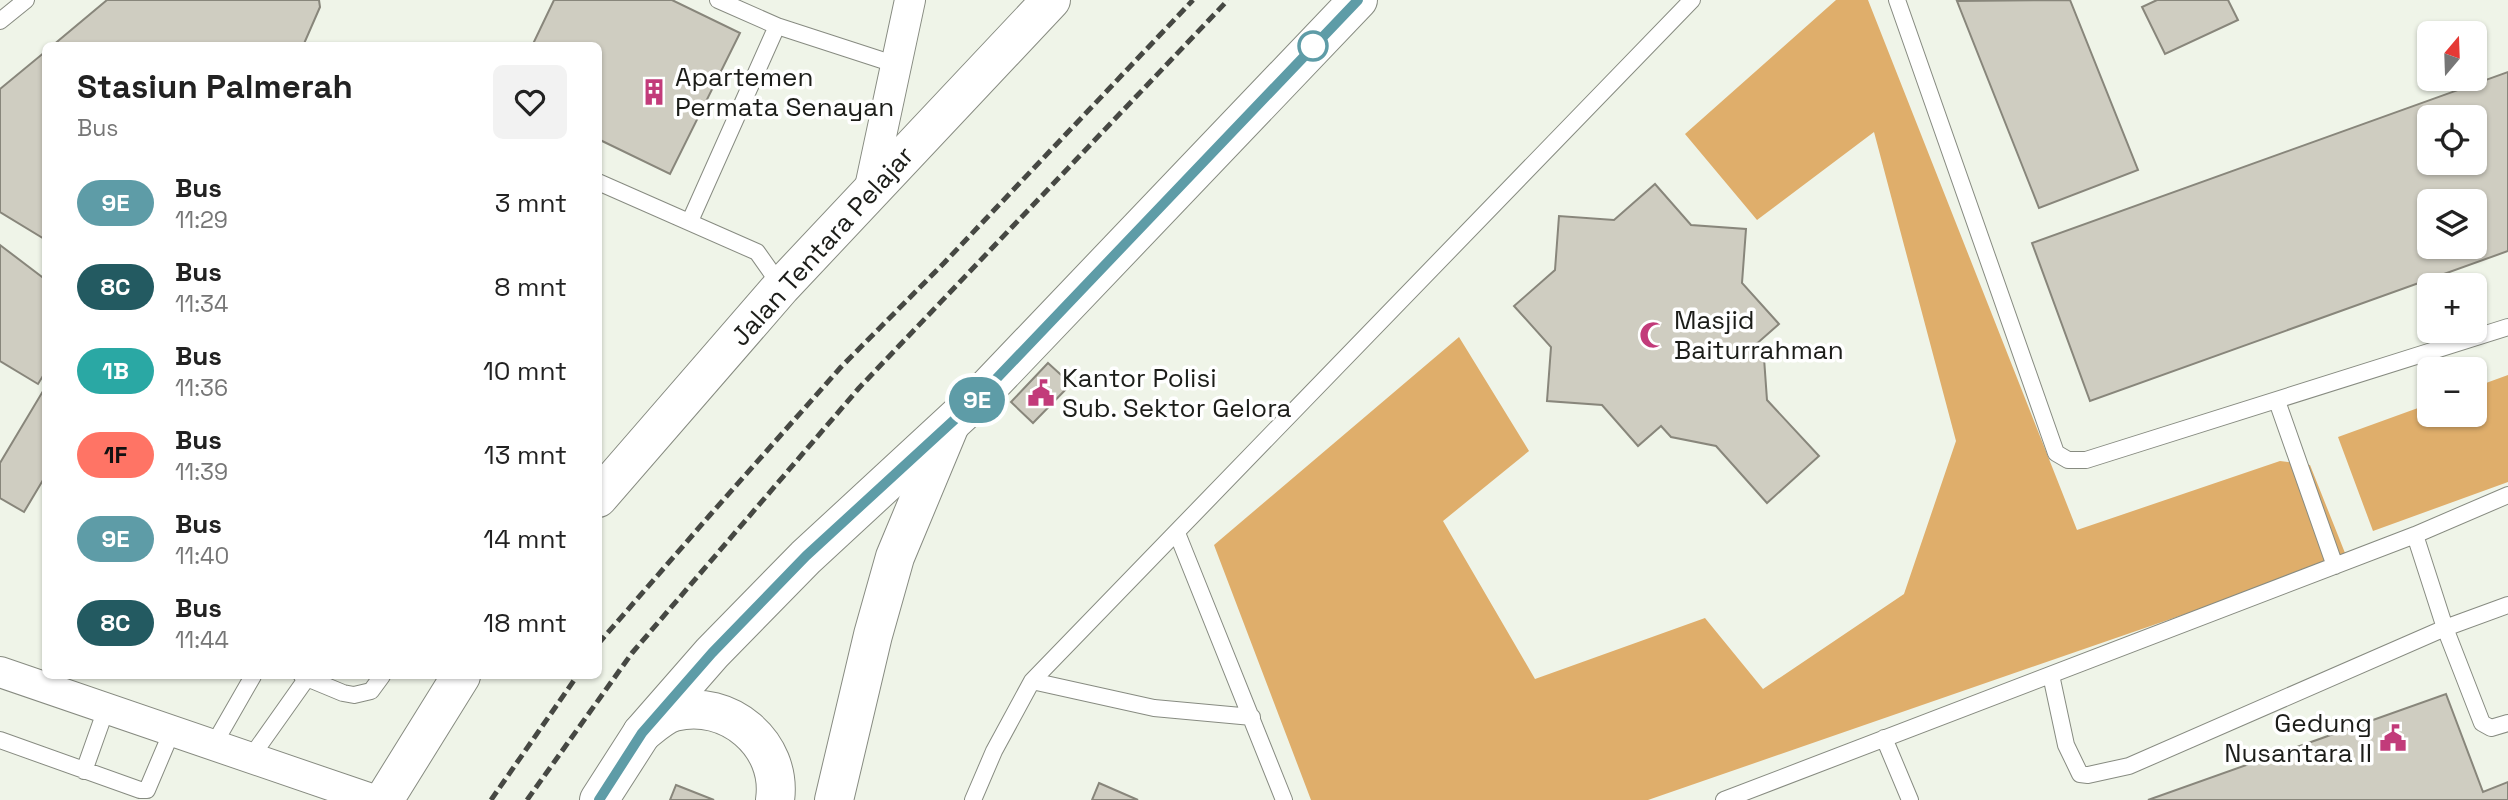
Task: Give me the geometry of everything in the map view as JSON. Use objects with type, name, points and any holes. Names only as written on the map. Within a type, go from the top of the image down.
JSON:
[{"type":"main road","name":"Jalan Tentara Pelajar","points":[[602,493],[781,287],[1051,0]]},
{"type":"main road","points":[[599,800],[642,733],[712,653],[806,556],[977,399],[1358,0]]},
{"type":"main road","points":[[834,800],[873,635],[895,558],[950,425]]},
{"type":"main road","points":[[384,800],[459,679]]},
{"type":"main road","points":[[642,733],[672,713],[701,709],[731,717],[754,734],[772,760],[775,800]]},
{"type":"street","points":[[869,192],[910,0]]},
{"type":"street","points":[[0,672],[62,684],[106,709],[374,800]]},
{"type":"lane","points":[[0,22],[26,0]]},
{"type":"lane","points":[[718,0],[777,26],[897,65]]},
{"type":"lane","points":[[973,800],[994,751],[1032,681],[1692,0]]},
{"type":"lane","points":[[1897,0],[2056,453],[2068,460],[2086,460],[2508,327]]},
{"type":"lane","points":[[690,221],[777,26]]},
{"type":"lane","points":[[602,184],[757,252],[781,287]]},
{"type":"lane","points":[[2277,401],[2335,566]]},
{"type":"lane","points":[[1724,800],[2415,535],[2508,495]]},
{"type":"lane","points":[[1177,533],[1284,800]]},
{"type":"lane","points":[[2415,535],[2445,628],[2482,723],[2491,728],[2508,723]]},
{"type":"lane","points":[[2051,675],[2066,745],[2080,774],[2088,775],[2129,766],[2445,628],[2508,604]]},
{"type":"lane","points":[[214,744],[251,679]]},
{"type":"lane","points":[[251,757],[304,679]]},
{"type":"lane","points":[[310,679],[354,695],[371,691],[380,679]]},
{"type":"lane","points":[[1032,681],[1154,708],[1252,717]]},
{"type":"lane","points":[[84,771],[106,709]]},
{"type":"lane","points":[[0,740],[84,771],[147,790],[172,731]]},
{"type":"lane","points":[[1884,738],[1910,800]]},
{"type":"shaded area","points":[[1836,0],[1868,0],[2077,530],[2280,461],[2310,465],[2347,558],[1648,800],[1311,800],[1214,545],[1459,337],[1529,451],[1443,521],[1535,679],[1705,618],[1763,689],[1904,594],[1956,441],[1874,132],[1757,220],[1685,134]]},
{"type":"shaded area","points":[[2508,375],[2508,482],[2373,531],[2338,437],[2417,408],[2417,427],[2487,427],[2487,383]]},
{"type":"building","points":[[107,0],[319,0],[320,7],[305,42],[57,42]]},
{"type":"building","name":"Apartemen Permata Senayan","points":[[554,0],[672,0],[740,33],[670,174],[602,141],[602,42],[534,42]]},
{"type":"building","points":[[2070,0],[2138,170],[2039,208],[1957,1]]},
{"type":"building","points":[[2157,0],[2228,0],[2238,20],[2165,54],[2142,7]]},
{"type":"building","points":[[42,54],[42,238],[0,212],[0,89]]},
{"type":"building","points":[[2508,72],[2508,251],[2487,259],[2487,189],[2417,189],[2417,259],[2486,259],[2447,273],[2417,273],[2417,284],[2090,401],[2032,243],[2455,91],[2487,91],[2487,80]]},
{"type":"building","name":"Masjid Baiturrahman","points":[[1655,184],[1691,225],[1746,229],[1742,283],[1779,324],[1754,346],[1764,358],[1767,400],[1819,456],[1767,503],[1716,446],[1671,437],[1661,426],[1638,446],[1602,405],[1547,401],[1551,347],[1514,306],[1555,270],[1559,216],[1614,220]]},
{"type":"building","points":[[0,245],[42,277],[42,378],[38,384],[0,361]]},
{"type":"building","name":"Kantor Polisi Sub. Sektor Gelora","points":[[1048,363],[1071,384],[1033,423],[1011,402]]},
{"type":"building","points":[[42,393],[42,482],[24,512],[0,498],[0,463]]},
{"type":"building","name":"Gedung Nusantara II","points":[[2446,694],[2483,792],[2508,782],[2508,800],[2148,800]]},
{"type":"building","points":[[1099,783],[1138,800],[1092,800]]},
{"type":"building","points":[[676,785],[714,800],[670,800]]},
{"type":"railway","points":[[602,639],[841,367],[944,263],[1193,0]]},
{"type":"railway","points":[[527,800],[632,653],[859,388],[1228,0]]},
{"type":"railway","points":[[491,800],[575,679]]},
{"type":"bus line","name":"9E","points":[[599,800],[642,733],[712,653],[806,556],[977,399],[1358,0]]},
{"type":"place","name":"Apartemen Permata Senayan","points":[[654,92]]},
{"type":"place","name":"Masjid Baiturrahman","points":[[1653,335]]},
{"type":"place","name":"Kantor Polisi Sub. Sektor Gelora","points":[[1041,393]]},
{"type":"place","name":"Gedung Nusantara II","points":[[2393,738]]}]
